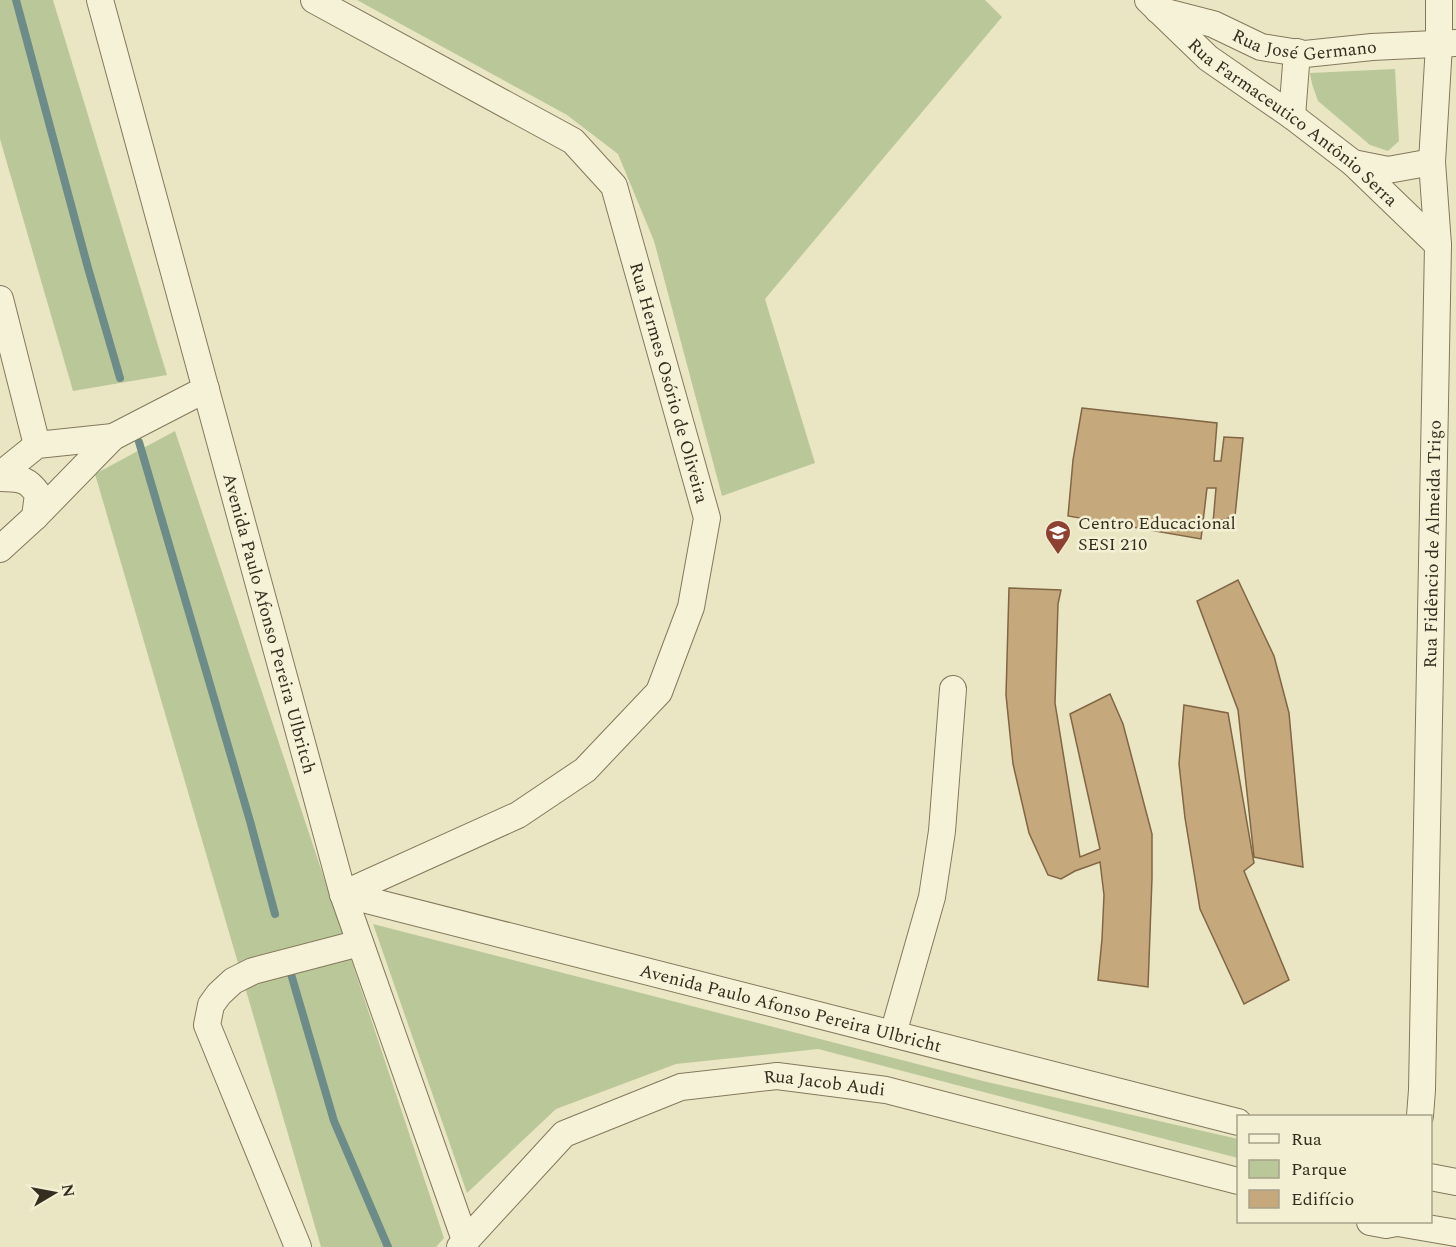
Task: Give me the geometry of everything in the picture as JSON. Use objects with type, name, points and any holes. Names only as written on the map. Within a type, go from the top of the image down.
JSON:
[{"type":"street","name":"Avenida Paulo Afonso Pereira Ulbritch","points":[[100,0],[343,894],[462,1244]]},
{"type":"street","name":"Rua Hermes Osório de Oliveira","points":[[314,0],[573,141],[614,186],[706,518],[691,607],[659,692],[585,770],[518,816],[343,894]]},
{"type":"street","name":"Rua Fidêncio de Almeida Trigo","points":[[1420,1115],[1438,245],[1432,162],[1447,44],[1439,0]]},
{"type":"street","name":"Rua José Germano","points":[[1153,5],[1214,12],[1261,47],[1305,54],[1372,47],[1447,44]]},
{"type":"street","name":"Rua Farmaceutico Antônio Serra","points":[[1153,5],[1209,58],[1293,116],[1353,163],[1438,245]]},
{"type":"street","points":[[1293,116],[1297,52]]},
{"type":"street","points":[[1353,163],[1388,170],[1432,162]]},
{"type":"street","points":[[0,299],[37,445]]},
{"type":"street","points":[[0,549],[35,517],[112,437],[206,390]]},
{"type":"street","points":[[0,477],[37,445],[112,437]]},
{"type":"street","points":[[0,477],[24,479],[32,486],[38,494],[35,517]]},
{"type":"street","points":[[893,1034],[932,897],[942,831],[953,689]]},
{"type":"street","name":"Avenida Paulo Afonso Pereira Ulbricht","points":[[343,894],[1237,1121]]},
{"type":"street","points":[[298,1247],[207,1025],[211,1005],[233,981],[253,971],[360,943]]},
{"type":"street","name":"Rua Jacob Audi","points":[[462,1244],[564,1134],[681,1087],[777,1076],[886,1090],[1237,1180]]},
{"type":"street","points":[[1407,1115],[1422,1090]]},
{"type":"street","points":[[1432,1177],[1456,1182]]},
{"type":"street","points":[[1378,1223],[1386,1225],[1395,1223]]},
{"type":"street","points":[[1405,1223],[1456,1233]]},
{"type":"green space","points":[[0,0],[53,0],[167,375],[73,391],[0,139]]},
{"type":"green space","points":[[357,0],[985,0],[1002,17],[765,299],[815,463],[722,496],[654,241],[618,154],[567,115]]},
{"type":"green space","points":[[1395,69],[1399,141],[1388,151],[1370,145],[1318,101],[1310,73]]},
{"type":"green space","points":[[175,431],[444,1238],[436,1247],[321,1247],[95,474]]},
{"type":"green space","points":[[373,924],[987,1082],[1237,1139],[1237,1158],[818,1049],[676,1064],[556,1109],[467,1193]]},
{"type":"building","points":[[1082,408],[1217,423],[1214,461],[1221,461],[1224,437],[1243,438],[1235,516],[1213,523],[1216,488],[1207,488],[1201,539],[1068,516],[1073,460]]},
{"type":"building","points":[[1238,580],[1274,656],[1289,713],[1303,867],[1254,857],[1238,710],[1197,601]]},
{"type":"building","points":[[1009,588],[1061,590],[1058,604],[1055,703],[1080,857],[1100,849],[1070,714],[1110,694],[1123,724],[1152,834],[1148,987],[1098,980],[1104,895],[1100,862],[1061,879],[1048,875],[1029,833],[1013,764],[1006,695]]},
{"type":"building","points":[[1184,705],[1228,713],[1254,863],[1244,871],[1289,980],[1244,1004],[1200,909],[1185,818],[1179,764]]},
{"type":"waterway","points":[[16,0],[120,378]]},
{"type":"waterway","points":[[139,442],[275,914]]},
{"type":"waterway","points":[[291,974],[334,1121],[388,1247]]},
{"type":"place","name":"Centro Educacional SESI 210","points":[[1058,556]]}]
